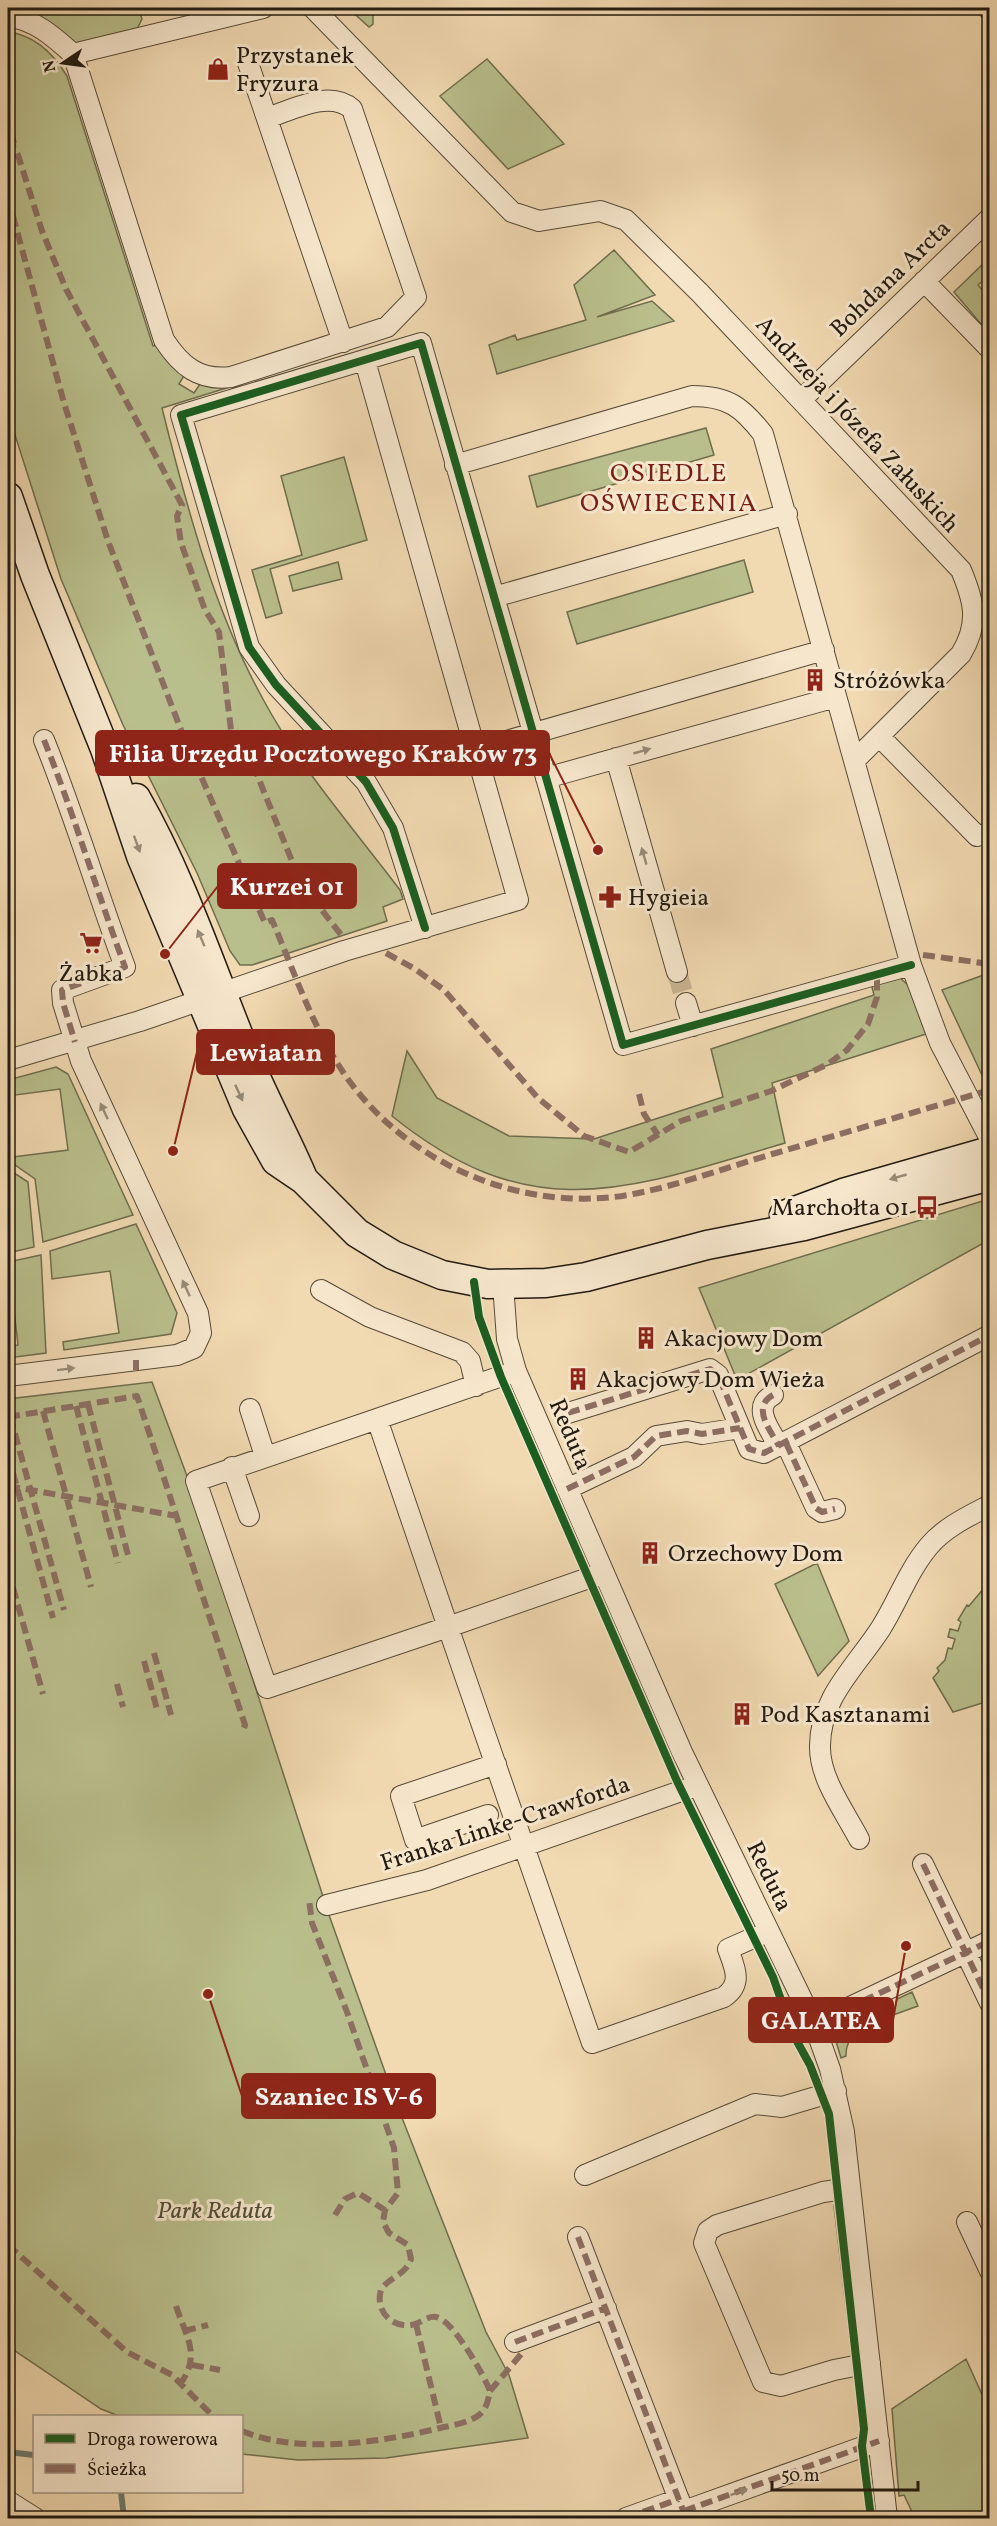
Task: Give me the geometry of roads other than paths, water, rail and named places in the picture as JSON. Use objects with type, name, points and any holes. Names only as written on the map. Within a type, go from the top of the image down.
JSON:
[{"type":"street","points":[[73,54],[263,8]]},
{"type":"street","name":"Andrzeja i Józefa Załuskich","points":[[313,8],[476,172],[512,212],[539,221],[600,211],[626,220],[801,400],[961,570],[971,594],[974,617],[972,637],[962,654],[855,760]]},
{"type":"street","points":[[8,16],[22,18],[38,26],[73,54],[164,340],[175,356],[201,376],[216,379],[231,377],[387,327],[416,297],[357,118],[346,103],[332,100],[267,118]]},
{"type":"street","points":[[248,63],[343,342]]},
{"type":"street","name":"Bohdana Arcta","points":[[801,400],[990,218]]},
{"type":"street","points":[[924,281],[990,349]]},
{"type":"street","points":[[425,928],[393,828],[366,782],[276,686],[249,647],[181,415],[421,344],[623,1045],[911,965]]},
{"type":"street","points":[[8,1060],[75,1042],[344,951],[518,900],[365,361]]},
{"type":"street","points":[[455,465],[692,396],[709,396],[725,400],[746,412],[763,434],[787,514],[911,965],[940,1042],[990,1139]]},
{"type":"street","points":[[8,497],[34,575],[105,749],[141,856],[212,996],[258,1130],[276,1161],[304,1180],[346,1223],[393,1255],[442,1275],[474,1282],[546,1283],[586,1276],[707,1245],[804,1226],[990,1176]]},
{"type":"street","points":[[494,597],[787,514]]},
{"type":"street","points":[[476,750],[824,650]]},
{"type":"street","points":[[546,778],[836,697]]},
{"type":"street","points":[[879,736],[977,836],[990,832]]},
{"type":"street","points":[[8,1376],[177,1355],[194,1348],[201,1333],[198,1313],[84,1068],[63,1003],[62,990],[125,967],[92,878],[66,795],[44,740]]},
{"type":"street","points":[[616,758],[677,972]]},
{"type":"street","points":[[686,1003],[693,1026]]},
{"type":"street","points":[[707,1245],[843,1193],[990,1151]]},
{"type":"street","name":"Reduta","points":[[503,1284],[507,1339],[516,1371],[698,1785],[814,2024],[836,2091],[844,2132],[887,2518]]},
{"type":"street","points":[[321,1290],[370,1317],[462,1352],[470,1361],[476,1386]]},
{"type":"street","points":[[568,1413],[710,1369],[718,1375],[749,1449],[764,1453],[990,1335]]},
{"type":"street","points":[[516,1371],[196,1481],[267,1688],[603,1573]]},
{"type":"street","points":[[773,1395],[764,1400],[761,1407],[763,1418],[782,1444],[816,1508],[822,1512],[835,1509]]},
{"type":"street","points":[[250,1409],[265,1456]]},
{"type":"street","points":[[377,1419],[592,2043],[724,1998],[732,1992],[737,1974],[728,1949],[769,1931]]},
{"type":"street","points":[[567,1489],[634,1457],[656,1436],[680,1431],[702,1434],[740,1428]]},
{"type":"street","points":[[232,1467],[249,1516]]},
{"type":"street","points":[[859,1839],[825,1773],[820,1751],[820,1727],[838,1686],[880,1628],[910,1572],[931,1544],[954,1525],[990,1505]]},
{"type":"street","points":[[488,1815],[415,1840],[401,1796],[495,1764]]},
{"type":"street","name":"Franka Linke-Crawforda","points":[[327,1905],[427,1880],[698,1785]]},
{"type":"street","points":[[924,1864],[990,2003]]},
{"type":"street","points":[[814,2024],[990,1941]]},
{"type":"street","points":[[585,2175],[755,2104],[782,2107],[836,2091]]},
{"type":"street","points":[[850,2188],[822,2192],[717,2225],[708,2231],[704,2243],[763,2382],[781,2386],[834,2370],[870,2363]]},
{"type":"street","points":[[967,2222],[990,2271]]},
{"type":"street","points":[[578,2237],[683,2510]]},
{"type":"street","points":[[514,2342],[606,2308]]},
{"type":"street","points":[[626,2518],[683,2510],[879,2441]]},
{"type":"street","points":[[8,2501],[35,2518]]},
{"type":"waterway","points":[[8,2452],[33,2455]]},
{"type":"waterway","points":[[121,2493],[124,2518]]},
{"type":"tunnel","points":[[677,972],[686,1003]]},
{"type":"place","name":"Przystanek Fryzura","points":[[218,69]]},
{"type":"place","name":"Stróżówka","points":[[815,680]]},
{"type":"place","name":"Filia Urzędu Pocztowego Kraków 73","points":[[598,850]]},
{"type":"place","name":"Hygieia","points":[[610,897]]},
{"type":"place","name":"Żabka","points":[[91,943]]},
{"type":"place","name":"Kurzei 01","points":[[165,954]]},
{"type":"place","name":"Lewiatan","points":[[173,1151]]},
{"type":"place","name":"Marchołta 01","points":[[927,1207]]},
{"type":"place","name":"Akacjowy Dom","points":[[646,1338]]},
{"type":"place","name":"Akacjowy Dom Wieża","points":[[578,1379]]},
{"type":"place","name":"Orzechowy Dom","points":[[650,1553]]},
{"type":"place","name":"Pod Kasztanami","points":[[742,1714]]},
{"type":"place","name":"GALATEA","points":[[906,1946]]},
{"type":"place","name":"Szaniec IS V-6","points":[[208,1994]]},
{"type":"district","name":"OSIEDLE OŚWIECENIA","points":[[669,487]]},
{"type":"park label","name":"Park Reduta","points":[[215,2210]]}]
